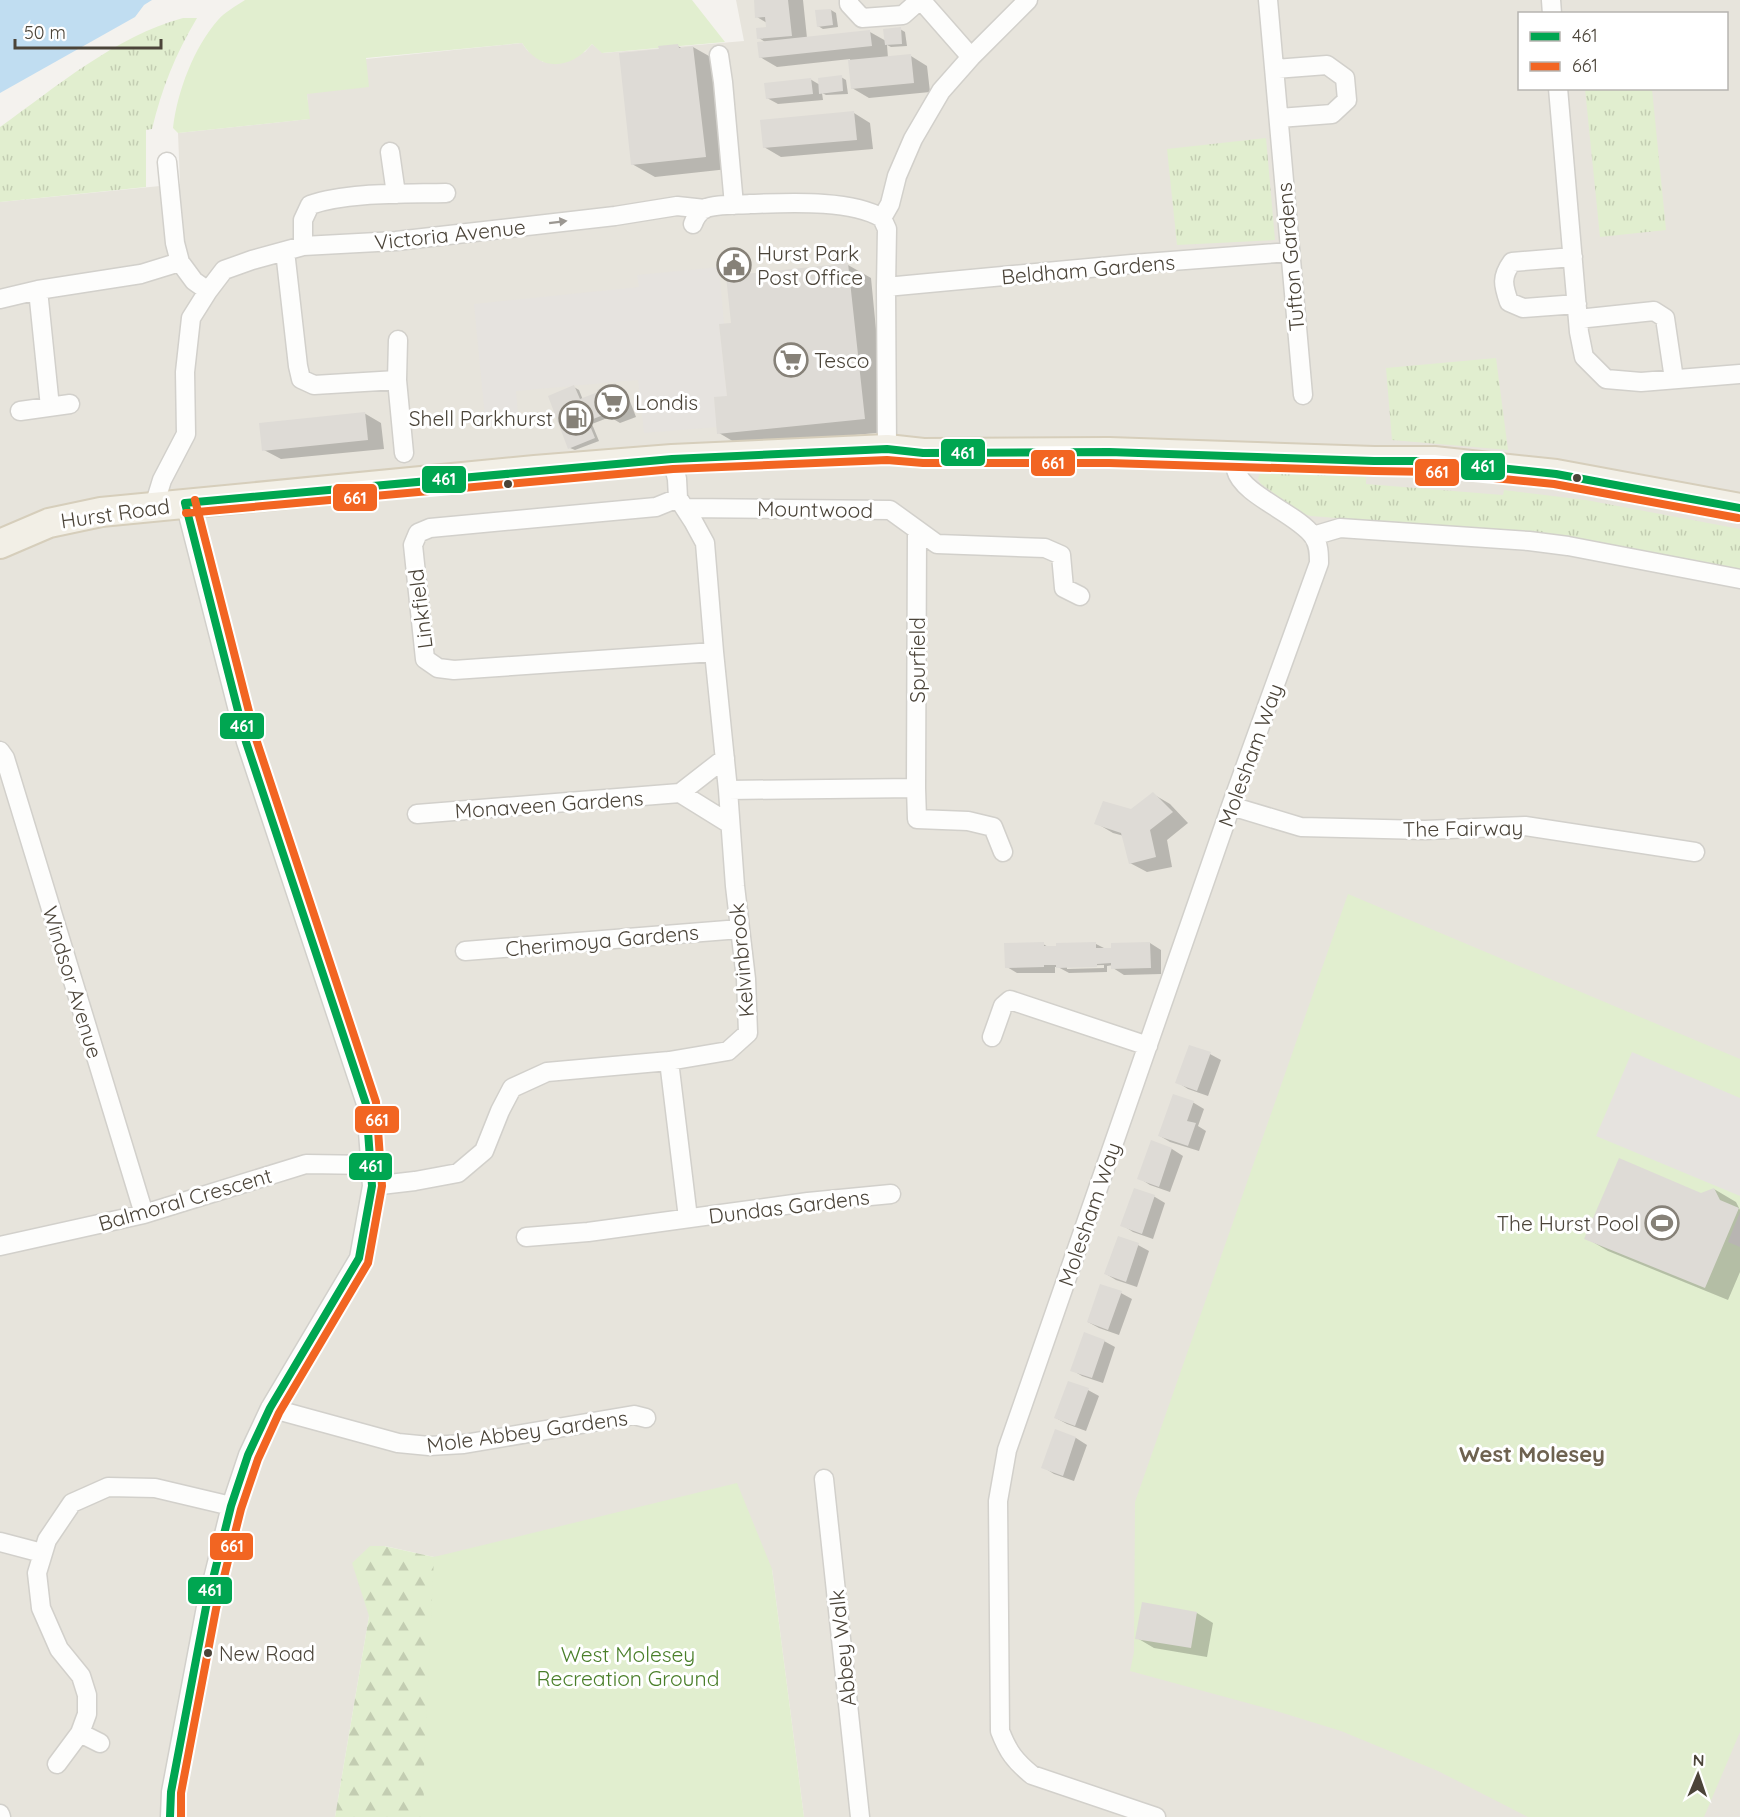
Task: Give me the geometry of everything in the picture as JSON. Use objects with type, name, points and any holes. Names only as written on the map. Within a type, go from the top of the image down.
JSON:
[{"type":"main road","name":"Hurst Road","points":[[0,544],[49,523],[101,512],[154,506],[672,459],[887,449],[923,453],[1109,452],[1434,461],[1556,474],[1740,508]]},
{"type":"street","points":[[849,0],[849,4],[862,18],[903,15],[921,0],[971,57]]},
{"type":"street","points":[[887,449],[887,229],[882,218],[890,204],[897,176],[913,139],[941,91],[971,57],[1028,0]]},
{"type":"street","name":"Tufton Gardens","points":[[1268,0],[1303,395]]},
{"type":"street","points":[[719,55],[734,205]]},
{"type":"street","points":[[1275,69],[1327,65],[1345,78],[1347,100],[1332,114],[1279,118]]},
{"type":"street","points":[[1558,90],[1577,312],[1584,357],[1606,379],[1641,382],[1740,374]]},
{"type":"street","points":[[390,152],[396,194]]},
{"type":"street","points":[[167,162],[174,243],[180,262],[194,280],[208,291]]},
{"type":"street","points":[[303,246],[303,220],[310,205],[326,199],[446,193]]},
{"type":"street","name":"Victoria Avenue","points":[[154,506],[162,480],[186,434],[185,372],[191,318],[224,270],[303,246],[396,241],[615,216],[677,206],[705,209],[734,205],[803,202],[858,208],[882,218]]},
{"type":"street","points":[[693,224],[697,215],[705,209]]},
{"type":"street","points":[[285,251],[301,378],[314,386],[397,380]]},
{"type":"street","name":"Beldham Gardens","points":[[886,287],[1290,252]]},
{"type":"street","points":[[1573,257],[1512,262],[1505,272],[1504,288],[1509,302],[1523,308],[1577,312],[1654,311],[1665,318],[1674,379]]},
{"type":"street","points":[[0,299],[38,290],[141,274],[180,262]]},
{"type":"street","points":[[38,290],[50,407]]},
{"type":"street","points":[[398,340],[397,380],[404,453]]},
{"type":"street","points":[[20,411],[70,404]]},
{"type":"street","points":[[1236,456],[1236,471],[1246,486],[1300,524],[1313,536],[1340,528],[1529,541],[1568,546],[1740,579]]},
{"type":"street","name":"Kelvinbrook","points":[[372,1186],[458,1173],[484,1151],[512,1088],[547,1072],[669,1061],[728,1051],[748,1033],[746,979],[705,543],[682,503],[672,459]]},
{"type":"street","points":[[170,1817],[173,1780],[206,1607],[231,1506],[248,1455],[270,1408],[359,1258],[372,1186],[366,1104],[249,752],[184,503]]},
{"type":"street","name":"Mountwood","points":[[682,503],[890,510],[937,544],[1045,548],[1061,555],[1064,588],[1080,596]]},
{"type":"street","name":"Linkfield","points":[[682,503],[430,528],[418,533],[413,544],[424,659],[438,668],[454,670],[714,652]]},
{"type":"street","name":"Spurfield","points":[[918,532],[917,819],[968,821],[993,827],[1003,852]]},
{"type":"street","name":"Molesham Way","points":[[1156,1817],[1032,1775],[1007,1749],[1000,1731],[998,1501],[1001,1476],[1007,1450],[1231,806],[1319,563],[1318,548],[1313,536]]},
{"type":"street","name":"Windsor Avenue","points":[[0,751],[5,758],[144,1214]]},
{"type":"street","points":[[725,758],[680,793],[730,824]]},
{"type":"street","points":[[728,790],[916,788]]},
{"type":"street","name":"Monaveen Gardens","points":[[417,814],[680,793]]},
{"type":"street","name":"The Fairway","points":[[1231,806],[1301,827],[1425,830],[1525,826],[1695,852]]},
{"type":"street","name":"Cherimoya Gardens","points":[[465,951],[740,929]]},
{"type":"street","points":[[992,1037],[1003,1006],[1010,1000],[1148,1046]]},
{"type":"street","name":"Dundas Gardens","points":[[669,1061],[688,1218]]},
{"type":"street","name":"Balmoral Crescent","points":[[0,1246],[144,1214],[306,1164],[372,1165]]},
{"type":"street","name":"Dundas Gardens","points":[[526,1237],[588,1232],[807,1202],[891,1194]]},
{"type":"street","name":"Mole Abbey Gardens","points":[[270,1408],[398,1443],[429,1446],[464,1444],[634,1415],[646,1418]]},
{"type":"street","name":"Abbey Walk","points":[[824,1479],[860,1817]]},
{"type":"street","points":[[57,1764],[80,1733],[87,1714],[87,1695],[81,1676],[59,1649],[40,1608],[38,1573],[47,1540],[72,1503],[108,1487],[155,1488],[231,1506]]},
{"type":"street","points":[[0,1542],[42,1553]]},
{"type":"street","points":[[80,1733],[100,1743]]},
{"type":"shaded area","points":[[736,0],[1740,0],[1740,1817],[804,1817],[772,1569],[434,1557],[385,1546],[369,1616],[335,1817],[0,1817],[0,202],[180,184],[178,133],[309,119],[307,94],[366,59],[522,43],[527,50],[543,62],[585,52],[592,44],[603,53],[744,41]]},
{"type":"shaded area","points":[[719,267],[724,324],[719,325],[727,396],[714,398],[717,427],[644,433],[638,380],[516,391],[519,425],[486,428],[474,304],[639,287],[637,275]]},
{"type":"shaded area","points":[[1632,1052],[1740,1098],[1740,1196],[1596,1136]]},
{"type":"shaded area","points":[[1740,1212],[1740,1247],[1728,1242]]},
{"type":"green space","points":[[245,0],[692,0],[725,42],[602,53],[592,44],[575,59],[556,64],[538,59],[522,43],[366,58],[369,87],[307,94],[310,119],[178,133],[173,128],[178,100],[201,43],[218,20]]},
{"type":"green space","points":[[183,18],[197,18],[170,72],[152,129],[146,130],[146,187],[0,202],[0,127],[110,50],[158,26]]},
{"type":"green space","points":[[1585,90],[1652,90],[1666,230],[1600,237]]},
{"type":"green space","points":[[1266,138],[1275,240],[1177,245],[1167,149]]},
{"type":"green space","points":[[1496,358],[1508,450],[1392,440],[1386,368]]},
{"type":"green space","points":[[1265,470],[1366,477],[1366,484],[1503,495],[1504,490],[1586,500],[1740,529],[1740,570],[1551,535],[1311,516],[1303,514],[1261,484],[1258,479],[1260,473]]},
{"type":"green space","points":[[1348,894],[1740,1059],[1740,1732],[1704,1817],[1528,1817],[1438,1771],[1341,1731],[1130,1671],[1134,1652],[1135,1502]]},
{"type":"green space","name":"West Molesey Recreation Ground","points":[[737,1483],[772,1569],[804,1817],[427,1817],[423,1789],[434,1557]]},
{"type":"green space","points":[[370,1546],[384,1546],[434,1557],[470,1550],[447,1817],[335,1817],[369,1616],[352,1563]]},
{"type":"water","points":[[0,0],[152,0],[144,5],[135,17],[0,93]]},
{"type":"building","points":[[754,0],[788,0],[792,36],[757,39],[756,28],[766,27],[765,17],[755,18]]},
{"type":"building","points":[[831,9],[833,25],[817,27],[815,10]]},
{"type":"building","points":[[901,27],[902,44],[885,45],[883,29]]},
{"type":"building","points":[[870,30],[872,46],[759,58],[757,42]]},
{"type":"building","points":[[678,44],[679,48],[693,46],[706,157],[631,165],[619,53],[659,49],[658,46]]},
{"type":"building","points":[[911,54],[914,83],[851,89],[848,60]]},
{"type":"building","points":[[842,75],[843,91],[819,94],[818,78]]},
{"type":"building","points":[[811,78],[813,94],[766,99],[764,83]]},
{"type":"building","points":[[854,111],[857,140],[763,148],[760,120]]},
{"type":"building","name":"Tesco","points":[[848,263],[865,419],[717,434],[714,397],[727,396],[719,324],[731,323],[726,276]]},
{"type":"building","name":"Shell Parkhurst","points":[[615,383],[626,411],[608,418],[606,414],[588,421],[595,438],[568,449],[548,396],[574,385],[580,399]]},
{"type":"building","points":[[365,412],[368,440],[262,451],[259,423]]},
{"type":"building","points":[[1153,792],[1173,812],[1150,830],[1156,857],[1129,864],[1121,833],[1094,824],[1103,801],[1131,809]]},
{"type":"building","points":[[1044,942],[1044,946],[1056,946],[1056,943],[1096,942],[1096,948],[1111,948],[1111,943],[1150,942],[1151,968],[1111,969],[1111,963],[1097,964],[1097,967],[1056,968],[1056,965],[1044,965],[1044,967],[1005,968],[1004,943]]},
{"type":"building","points":[[1189,1045],[1211,1052],[1197,1091],[1175,1083]]},
{"type":"building","points":[[1173,1094],[1194,1101],[1187,1121],[1196,1123],[1188,1146],[1158,1136]]},
{"type":"building","points":[[1151,1140],[1172,1148],[1159,1187],[1137,1179]]},
{"type":"building","name":"The Hurst Pool","points":[[1619,1158],[1701,1193],[1714,1188],[1720,1200],[1739,1208],[1705,1288],[1584,1239]]},
{"type":"building","points":[[1134,1188],[1155,1195],[1142,1234],[1120,1226]]},
{"type":"building","points":[[1118,1236],[1139,1243],[1126,1282],[1104,1274]]},
{"type":"building","points":[[1100,1284],[1122,1291],[1108,1330],[1087,1322]]},
{"type":"building","points":[[1084,1332],[1105,1340],[1092,1378],[1070,1371]]},
{"type":"building","points":[[1068,1381],[1089,1388],[1075,1426],[1054,1418]]},
{"type":"building","points":[[1055,1429],[1076,1437],[1063,1476],[1041,1468]]},
{"type":"building","points":[[1142,1602],[1197,1612],[1191,1648],[1135,1639]]},
{"type":"transit line","name":"461","points":[[185,503],[672,459],[887,449],[923,453],[1109,452],[1434,461],[1556,474],[1740,508]]},
{"type":"transit line","name":"661","points":[[186,513],[673,469],[887,460],[923,463],[1109,463],[1433,472],[1554,484],[1738,518]]},
{"type":"transit line","name":"661","points":[[181,1817],[181,1793],[216,1609],[241,1509],[258,1459],[279,1413],[368,1263],[382,1186],[376,1102],[256,739],[195,500]]},
{"type":"transit line","name":"461","points":[[170,1817],[171,1792],[206,1607],[231,1506],[248,1455],[270,1408],[359,1258],[372,1186],[366,1104],[246,742],[185,503]]},
{"type":"place","name":"Hurst Park Post Office","points":[[734,265]]},
{"type":"place","name":"Tesco","points":[[791,360]]},
{"type":"place","name":"Londis","points":[[612,402]]},
{"type":"place","name":"Shell Parkhurst","points":[[576,418]]},
{"type":"place","name":"The Hurst Pool","points":[[1662,1223]]},
{"type":"place","name":"New Road","points":[[208,1653]]},
{"type":"district","name":"West Molesey","points":[[1532,1454]]}]
